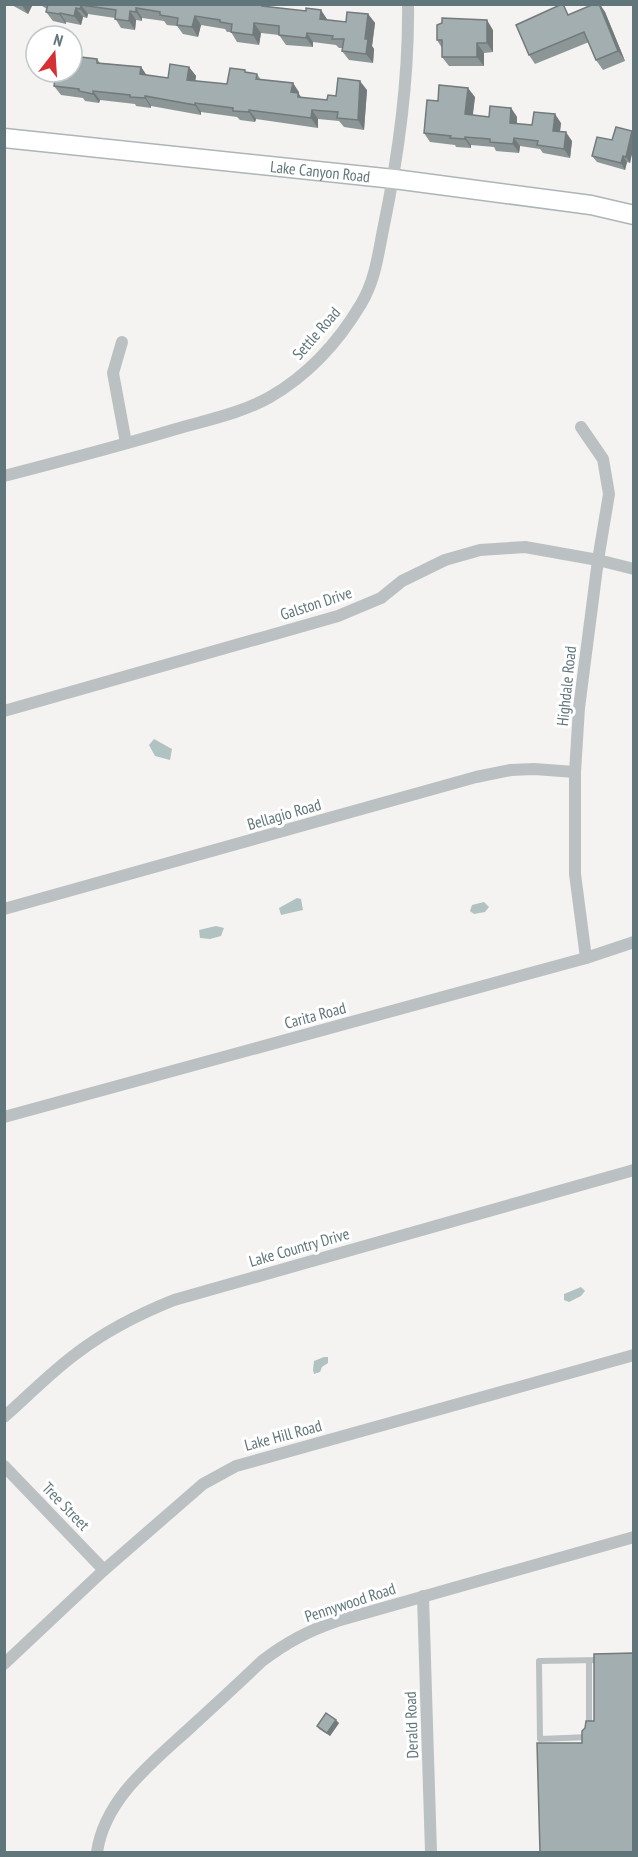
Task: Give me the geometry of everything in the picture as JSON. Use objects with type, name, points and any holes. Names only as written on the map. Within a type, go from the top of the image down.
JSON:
[{"type":"street","name":"Settle Road","points":[[4,476],[126,444],[259,403],[296,380],[338,338],[362,303],[373,278],[394,179],[408,37],[408,4]]},
{"type":"street","name":"Lake Canyon Road","points":[[4,138],[394,179],[591,205],[633,215]]},
{"type":"street","points":[[122,342],[113,373],[126,444]]},
{"type":"street","name":"Highdale Road","points":[[581,427],[603,459],[609,494],[597,560],[579,708],[575,772],[575,874],[586,958]]},
{"type":"street","name":"Galston Drive","points":[[4,711],[338,616],[381,597],[402,581],[445,560],[480,550],[525,547],[633,569]]},
{"type":"street","name":"Bellagio Road","points":[[4,909],[477,777],[511,770],[575,772]]},
{"type":"street","name":"Carita Road","points":[[4,1117],[586,958],[633,942]]},
{"type":"street","name":"Lake Country Drive","points":[[4,1417],[75,1354],[92,1342],[142,1313],[174,1300],[633,1170]]},
{"type":"street","name":"Lake Hill Road","points":[[4,1664],[104,1570],[203,1484],[236,1466],[633,1355]]},
{"type":"street","name":"Tree Street","points":[[4,1466],[104,1570]]},
{"type":"street","name":"Pennywood Road","points":[[97,1852],[99,1838],[112,1811],[129,1785],[278,1648],[304,1633],[337,1621],[633,1537]]},
{"type":"street","name":"Derald Road","points":[[423,1596],[431,1852]]},
{"type":"lane","points":[[589,1660],[589,1738],[540,1739],[539,1661],[589,1660],[611,1660]]},
{"type":"shaded area","points":[[154,739],[172,749],[170,760],[155,756],[149,745]]},
{"type":"shaded area","points":[[297,898],[301,899],[303,910],[281,915],[279,908]]},
{"type":"shaded area","points":[[484,902],[489,907],[485,912],[474,914],[470,911],[472,905]]},
{"type":"shaded area","points":[[216,926],[224,928],[221,936],[210,939],[200,938],[199,930]]},
{"type":"shaded area","points":[[581,1287],[585,1291],[581,1296],[569,1302],[564,1300],[564,1294]]},
{"type":"shaded area","points":[[328,1357],[328,1363],[322,1367],[320,1372],[314,1374],[314,1361]]},
{"type":"building","points":[[48,4],[262,4],[262,6],[306,11],[306,8],[321,10],[320,19],[346,22],[347,12],[368,14],[365,39],[368,39],[366,54],[342,51],[344,39],[332,39],[333,36],[307,33],[306,38],[279,35],[279,26],[254,23],[253,35],[231,32],[232,24],[195,16],[192,27],[177,25],[178,18],[136,8],[136,12],[130,11],[129,21],[115,19],[116,10],[81,5],[80,9],[76,8],[74,16],[46,12]]},
{"type":"building","points":[[563,4],[568,15],[599,4],[618,51],[596,60],[584,32],[529,55],[516,25]]},
{"type":"building","points":[[442,18],[487,20],[487,43],[477,43],[477,57],[442,57],[442,40],[437,40],[437,25],[442,23]]},
{"type":"building","points":[[84,57],[97,59],[97,63],[141,67],[140,74],[168,78],[170,64],[189,67],[187,80],[227,84],[230,68],[245,70],[245,72],[257,74],[256,79],[293,83],[291,92],[298,93],[298,97],[327,100],[328,95],[336,96],[338,78],[360,81],[358,120],[337,118],[338,112],[312,110],[311,118],[249,110],[249,112],[233,111],[233,108],[195,103],[195,105],[145,96],[145,98],[130,97],[130,95],[93,91],[93,94],[79,91],[79,89],[54,86],[54,84],[84,84]]},
{"type":"building","points":[[439,85],[468,88],[465,114],[489,117],[490,106],[511,108],[510,123],[532,125],[534,112],[555,114],[553,131],[566,132],[564,149],[537,145],[538,141],[514,138],[513,144],[490,142],[490,139],[450,138],[451,136],[424,133],[427,100],[438,101]]},
{"type":"building","points":[[616,127],[632,131],[626,157],[623,156],[621,163],[592,156],[597,137],[612,140]]},
{"type":"building","points":[[633,1653],[633,1852],[540,1852],[537,1743],[582,1743],[582,1731],[586,1721],[594,1721],[594,1654]]},
{"type":"building","points":[[326,1713],[336,1720],[327,1733],[317,1726]]}]
